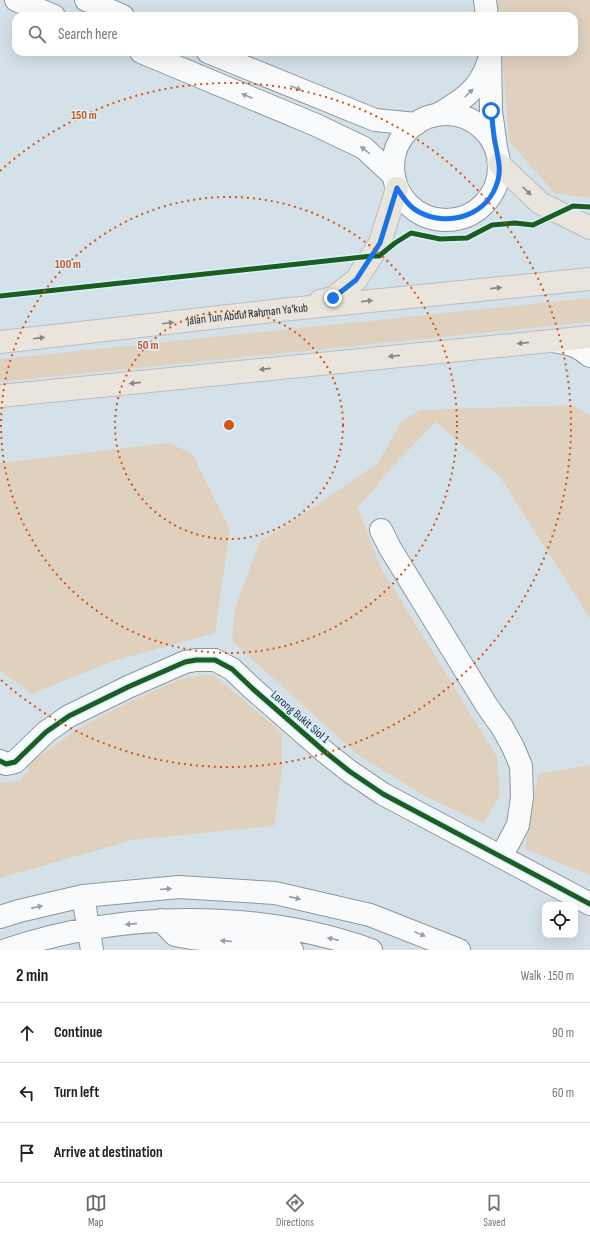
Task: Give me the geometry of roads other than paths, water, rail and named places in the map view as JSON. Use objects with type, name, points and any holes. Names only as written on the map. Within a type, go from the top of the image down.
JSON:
[{"type":"main road","points":[[498,156],[540,203],[590,228]]},
{"type":"main road","points":[[281,310],[333,298],[356,280],[380,243],[395,182]]},
{"type":"main road","name":"Jalan Tun Abdul Rahman Ya'kub","points":[[0,342],[281,310],[590,279]]},
{"type":"main road","points":[[0,396],[590,336]]},
{"type":"street","points":[[16,0],[44,12]]},
{"type":"street","points":[[86,0],[113,12]]},
{"type":"street","points":[[485,0],[486,12]]},
{"type":"street","points":[[150,56],[316,126],[364,148],[395,182],[406,201],[418,212],[434,218],[450,220],[466,216],[480,208],[491,195],[498,180],[498,156],[491,111],[490,56]]},
{"type":"street","points":[[218,56],[375,120],[416,124]]},
{"type":"street","points":[[437,115],[462,100],[476,86],[485,74],[489,56]]},
{"type":"street","points":[[395,182],[393,162],[397,147],[404,134],[416,124],[429,117],[437,115],[455,115],[472,121],[487,132],[498,156]]},
{"type":"street","points":[[549,340],[580,348],[590,356]]},
{"type":"street","points":[[381,530],[390,548],[487,706],[502,727],[521,766],[522,797],[518,825],[501,857]]},
{"type":"street","name":"Lorong Bukit Siol 1","points":[[0,761],[6,764],[15,762],[46,732],[69,716],[128,687],[185,662],[196,660],[215,660],[232,669],[253,690],[324,751],[382,794],[590,904]]},
{"type":"street","points":[[0,917],[83,896],[179,887],[275,893],[370,915],[459,950]]},
{"type":"street","points":[[83,896],[92,950]]},
{"type":"street","points":[[161,920],[174,935],[292,950]]},
{"type":"street","points":[[6,950],[28,942],[89,928],[161,920],[226,921],[289,929],[352,943],[370,950]]}]
